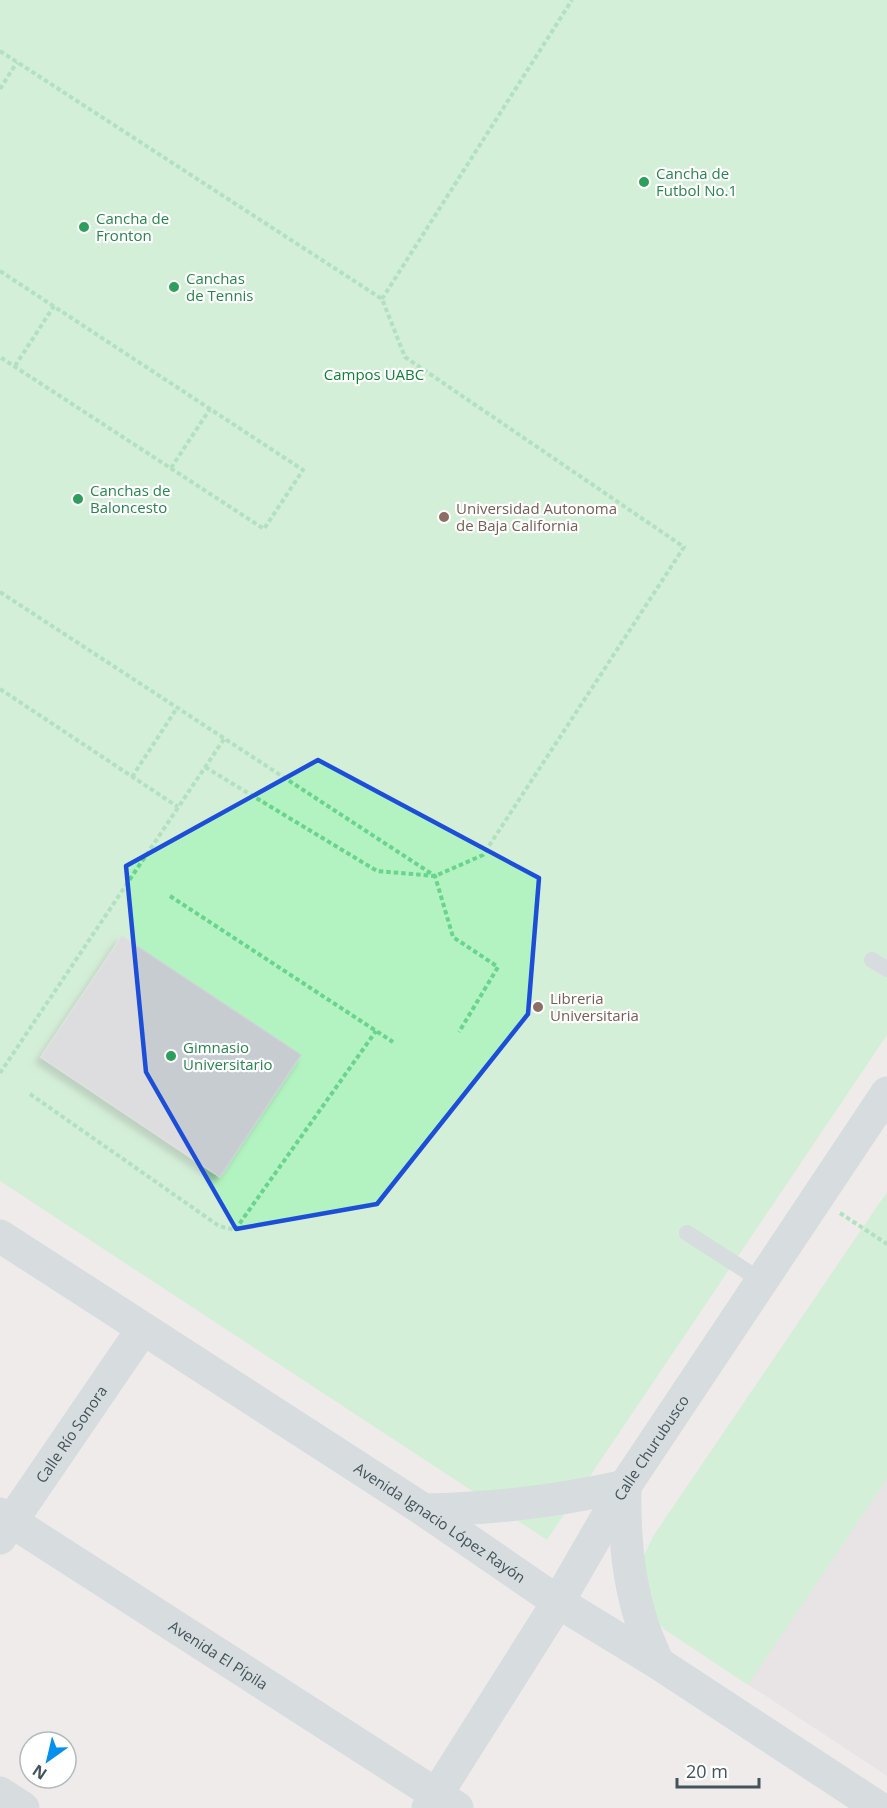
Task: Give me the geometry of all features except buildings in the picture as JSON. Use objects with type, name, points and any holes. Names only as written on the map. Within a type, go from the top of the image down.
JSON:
[{"type":"street","name":"Calle Churubusco","points":[[441,1803],[625,1486],[887,1093]]},
{"type":"street","name":"Avenida Ignacio López Rayón","points":[[0,1236],[142,1330],[424,1510],[558,1602],[658,1663],[879,1808]]},
{"type":"street","name":"Calle Río Sonora","points":[[4,1525],[142,1330]]},
{"type":"street","points":[[424,1510],[474,1509],[525,1504],[625,1486],[624,1532],[629,1577],[641,1621],[658,1663]]},
{"type":"street","name":"Avenida El Pípila","points":[[4,1525],[441,1803]]},
{"type":"street","points":[[0,1793],[23,1808]]},
{"type":"lane","points":[[872,960],[887,969]]},
{"type":"lane","points":[[687,1233],[762,1281]]},
{"type":"path","points":[[382,299],[572,0]]},
{"type":"path","points":[[0,51],[382,299],[405,357],[684,547],[483,855],[435,876],[377,871],[205,767]]},
{"type":"path","points":[[0,88],[17,62]]},
{"type":"path","points":[[0,271],[303,470],[264,529],[0,357]]},
{"type":"path","points":[[15,366],[54,306]]},
{"type":"path","points":[[171,468],[210,409]]},
{"type":"path","points":[[0,592],[435,876],[453,937],[498,967],[459,1032]]},
{"type":"path","points":[[0,689],[178,807]]},
{"type":"path","points":[[132,777],[177,708]]},
{"type":"path","points":[[0,1073],[224,739]]},
{"type":"path","points":[[170,896],[393,1042]]},
{"type":"path","points":[[30,1094],[219,1226],[236,1230],[376,1031]]},
{"type":"path","points":[[817,1198],[887,1244]]},
{"type":"highlighted area","points":[[318,760],[539,878],[528,1014],[377,1204],[236,1229],[146,1072],[126,866]]},
{"type":"shaded area","points":[[887,1192],[887,1776],[664,1629],[654,1535]]},
{"type":"green space","name":"Campos UABC","points":[[0,0],[887,0],[887,1035],[547,1540],[0,1181]]},
{"type":"green space","points":[[887,1192],[887,1479],[748,1685],[664,1629],[653,1616],[642,1559],[654,1535]]},
{"type":"place","name":"Cancha de Futbol No.1","points":[[644,182]]},
{"type":"place","name":"Cancha de Fronton","points":[[84,227]]},
{"type":"place","name":"Canchas de Tennis","points":[[174,287]]},
{"type":"place","name":"Canchas de Baloncesto","points":[[78,499]]},
{"type":"place","name":"Universidad Autonoma de Baja California","points":[[444,517]]},
{"type":"place","name":"Libreria Universitaria","points":[[538,1007]]},
{"type":"place","name":"Gimnasio Universitario","points":[[171,1056]]}]
